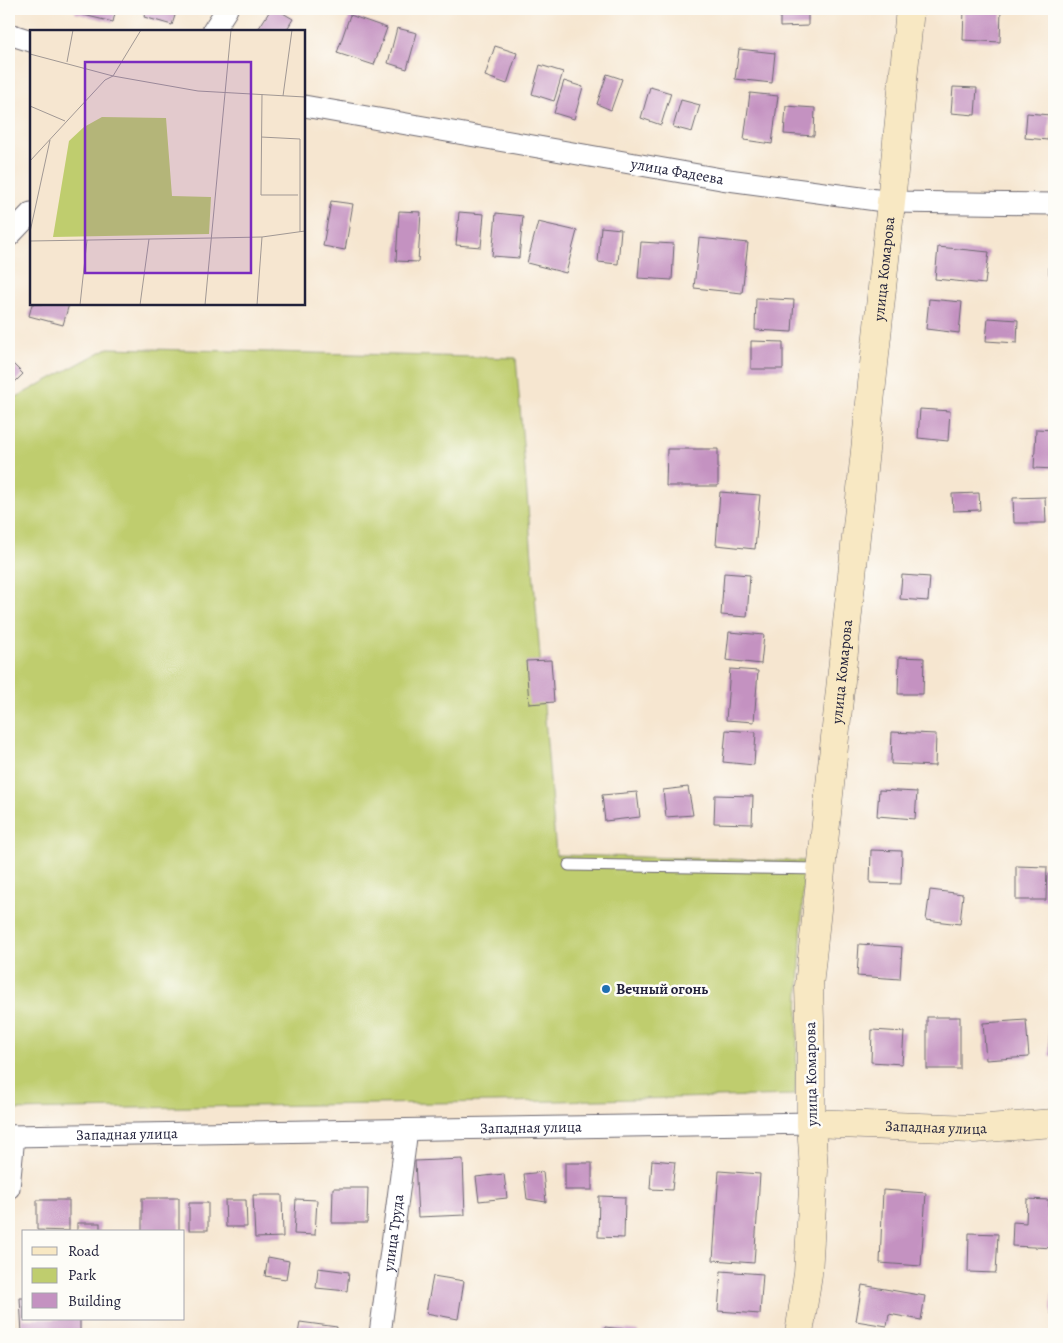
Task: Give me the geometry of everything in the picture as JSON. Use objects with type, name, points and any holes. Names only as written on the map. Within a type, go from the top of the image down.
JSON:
[{"type":"main road","name":"улица Комарова","points":[[799,1334],[808,1274],[814,1171],[811,1123],[809,986],[910,9]]},
{"type":"main road","name":"Западная улица","points":[[811,1123],[974,1129],[1054,1123]]},
{"type":"street","points":[[214,30],[227,9]]},
{"type":"street","points":[[9,34],[30,41]]},
{"type":"street","name":"улица Фадеева","points":[[305,106],[721,180],[891,202],[1054,204]]},
{"type":"street","points":[[9,236],[30,214]]},
{"type":"street","name":"Западная улица","points":[[11,1136],[811,1123]]},
{"type":"street","name":"улица Труда","points":[[380,1334],[407,1130]]},
{"type":"street","points":[[9,1188],[11,1136]]},
{"type":"lane","points":[[569,865],[821,869]]},
{"type":"green space","points":[[108,348],[516,358],[556,855],[804,861],[795,1095],[9,1110],[9,401]]},
{"type":"building","points":[[76,9],[116,9],[113,22],[75,13]]},
{"type":"building","points":[[146,9],[177,9],[172,25],[144,17]]},
{"type":"building","points":[[271,9],[276,9],[293,19],[287,30],[258,30]]},
{"type":"building","points":[[780,9],[808,9],[808,26],[780,27]]},
{"type":"building","points":[[964,9],[1001,9],[1000,42],[963,40]]},
{"type":"building","points":[[350,15],[387,28],[374,65],[337,53]]},
{"type":"building","points":[[397,28],[417,33],[407,69],[388,63]]},
{"type":"building","points":[[495,46],[517,53],[507,84],[485,76]]},
{"type":"building","points":[[739,49],[775,53],[772,83],[735,79]]},
{"type":"building","points":[[540,65],[563,72],[554,101],[532,94]]},
{"type":"building","points":[[607,74],[622,79],[611,110],[597,104]]},
{"type":"building","points":[[564,81],[583,87],[574,119],[554,113]]},
{"type":"building","points":[[650,87],[671,93],[661,125],[641,118]]},
{"type":"building","points":[[953,87],[977,88],[975,115],[951,113]]},
{"type":"building","points":[[750,93],[778,96],[772,144],[744,140]]},
{"type":"building","points":[[681,100],[700,105],[692,132],[673,127]]},
{"type":"building","points":[[786,106],[815,108],[814,136],[784,134]]},
{"type":"building","points":[[1027,113],[1050,115],[1048,140],[1025,138]]},
{"type":"building","points":[[331,201],[353,204],[345,250],[323,246]]},
{"type":"building","points":[[399,211],[421,212],[418,262],[396,261]]},
{"type":"building","points":[[459,212],[484,214],[481,247],[456,245]]},
{"type":"building","points":[[496,213],[523,216],[519,258],[492,256]]},
{"type":"building","points":[[538,222],[577,231],[566,273],[527,263]]},
{"type":"building","points":[[601,227],[621,229],[618,264],[598,262]]},
{"type":"building","points":[[699,238],[748,243],[742,293],[694,288]]},
{"type":"building","points":[[641,242],[674,244],[672,280],[638,278]]},
{"type":"building","points":[[938,247],[989,252],[985,284],[935,279]]},
{"type":"building","points":[[1049,256],[1054,256],[1054,274],[1049,274]]},
{"type":"building","points":[[756,298],[794,300],[792,332],[755,330]]},
{"type":"building","points":[[929,299],[962,302],[959,333],[926,329]]},
{"type":"building","points":[[32,305],[69,305],[63,325],[29,316]]},
{"type":"building","points":[[988,318],[1018,320],[1017,343],[986,341]]},
{"type":"building","points":[[751,341],[783,342],[783,369],[751,369]]},
{"type":"building","points":[[9,360],[23,374],[9,388]]},
{"type":"building","points":[[920,409],[950,411],[948,441],[918,438]]},
{"type":"building","points":[[1036,429],[1054,430],[1054,469],[1034,468]]},
{"type":"building","points":[[667,449],[718,449],[718,486],[666,486]]},
{"type":"building","points":[[720,492],[760,495],[755,549],[716,545]]},
{"type":"building","points":[[979,493],[980,510],[953,511],[952,494]]},
{"type":"building","points":[[1045,497],[1046,523],[1014,523],[1013,498]]},
{"type":"building","points":[[724,573],[750,575],[747,617],[721,615]]},
{"type":"building","points":[[902,575],[930,577],[928,601],[900,599]]},
{"type":"building","points":[[729,632],[764,635],[761,664],[726,660]]},
{"type":"building","points":[[899,657],[924,658],[923,694],[898,694]]},
{"type":"building","points":[[551,660],[554,702],[529,704],[526,661]]},
{"type":"building","points":[[730,669],[758,671],[754,722],[726,720]]},
{"type":"building","points":[[726,730],[756,732],[754,765],[723,762]]},
{"type":"building","points":[[892,732],[936,734],[935,766],[891,764]]},
{"type":"building","points":[[688,787],[693,815],[666,817],[663,790]]},
{"type":"building","points":[[879,790],[917,792],[915,819],[877,816]]},
{"type":"building","points":[[637,792],[640,817],[605,821],[602,795]]},
{"type":"building","points":[[715,795],[753,796],[752,824],[714,823]]},
{"type":"building","points":[[871,850],[902,851],[901,884],[870,883]]},
{"type":"building","points":[[1016,866],[1047,867],[1046,900],[1016,900]]},
{"type":"building","points":[[930,890],[963,894],[960,924],[926,920]]},
{"type":"building","points":[[859,944],[902,947],[900,979],[857,976]]},
{"type":"building","points":[[1050,1002],[1054,1002],[1054,1056],[1049,1056]]},
{"type":"building","points":[[927,1017],[960,1017],[960,1069],[927,1069]]},
{"type":"building","points":[[1026,1020],[1029,1057],[986,1060],[983,1023]]},
{"type":"building","points":[[872,1030],[904,1032],[902,1064],[871,1062]]},
{"type":"building","points":[[463,1159],[465,1215],[418,1217],[415,1161]]},
{"type":"building","points":[[652,1160],[675,1162],[672,1190],[650,1189]]},
{"type":"building","points":[[565,1163],[592,1163],[592,1190],[565,1190]]},
{"type":"building","points":[[719,1171],[760,1174],[754,1263],[713,1260]]},
{"type":"building","points":[[543,1172],[546,1202],[527,1199],[524,1174]]},
{"type":"building","points":[[504,1174],[507,1198],[479,1201],[476,1177]]},
{"type":"building","points":[[333,1188],[368,1188],[367,1223],[332,1223]]},
{"type":"building","points":[[883,1190],[926,1193],[921,1266],[880,1263]]},
{"type":"building","points":[[253,1195],[282,1195],[283,1237],[255,1238]]},
{"type":"building","points":[[599,1196],[625,1197],[624,1238],[598,1237]]},
{"type":"building","points":[[142,1198],[179,1198],[179,1230],[142,1230]]},
{"type":"building","points":[[296,1199],[317,1200],[315,1235],[294,1234]]},
{"type":"building","points":[[1027,1199],[1049,1200],[1048,1224],[1054,1224],[1054,1248],[1012,1246],[1013,1222],[1026,1223]]},
{"type":"building","points":[[37,1200],[69,1200],[69,1230],[37,1230]]},
{"type":"building","points":[[225,1200],[246,1200],[247,1227],[226,1227]]},
{"type":"building","points":[[189,1203],[208,1203],[208,1230],[189,1230]]},
{"type":"building","points":[[77,1223],[100,1223],[100,1230],[77,1230]]},
{"type":"building","points":[[969,1233],[998,1234],[996,1273],[968,1272]]},
{"type":"building","points":[[268,1257],[289,1261],[286,1279],[265,1276]]},
{"type":"building","points":[[318,1268],[349,1272],[347,1291],[316,1288]]},
{"type":"building","points":[[721,1271],[763,1274],[760,1314],[718,1311]]},
{"type":"building","points":[[433,1276],[464,1281],[458,1319],[426,1313]]},
{"type":"building","points":[[862,1285],[925,1296],[921,1320],[889,1314],[887,1326],[856,1321]]},
{"type":"building","points":[[1052,1291],[1054,1291],[1054,1314],[1051,1314]]},
{"type":"building","points":[[20,1298],[22,1298],[22,1320],[80,1320],[80,1334],[22,1334]]},
{"type":"building","points":[[300,1322],[337,1327],[336,1334],[298,1334]]},
{"type":"building","points":[[605,1327],[639,1331],[639,1334],[604,1334]]},
{"type":"place","name":"Вечный огонь","points":[[606,989]]}]
